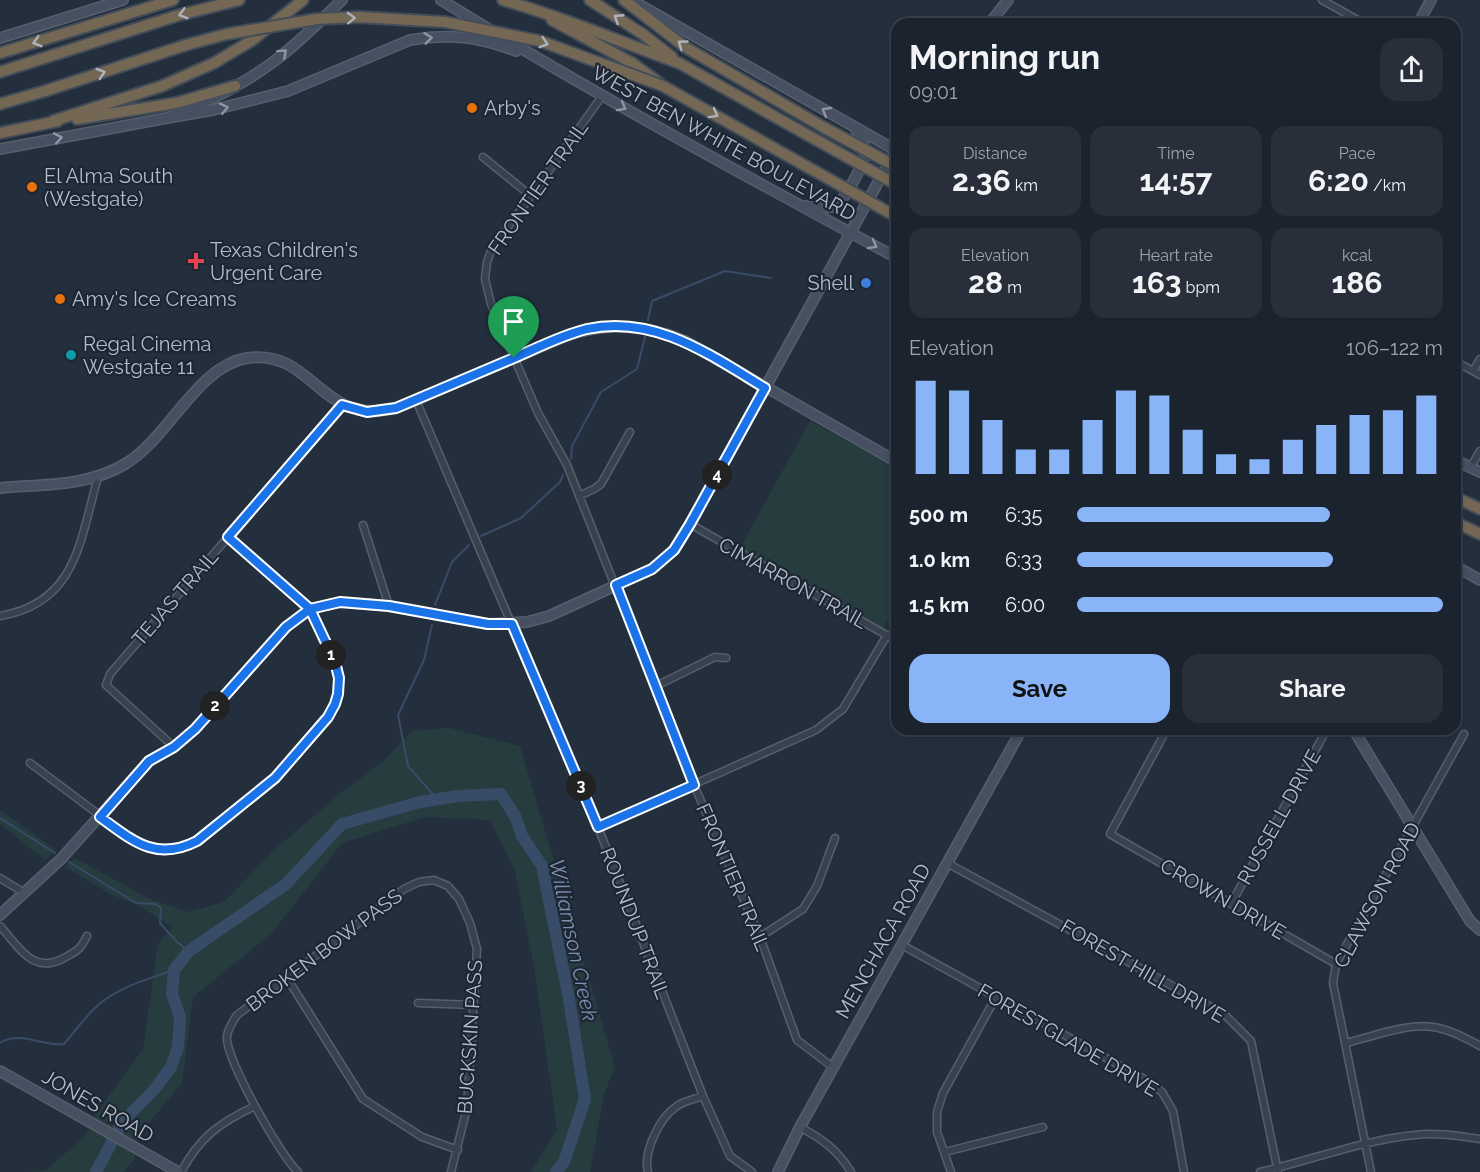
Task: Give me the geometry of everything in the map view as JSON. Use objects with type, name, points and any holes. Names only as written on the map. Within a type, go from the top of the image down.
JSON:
[{"type":"highway","points":[[0,53],[173,0]]},
{"type":"highway","points":[[0,72],[176,16],[239,0]]},
{"type":"highway","points":[[53,122],[162,86],[214,63],[251,41],[303,0]]},
{"type":"highway","points":[[502,0],[549,13],[679,63],[891,182]]},
{"type":"highway","points":[[515,0],[632,63],[663,86],[891,214]]},
{"type":"highway","points":[[590,0],[644,35],[679,63]]},
{"type":"highway","points":[[624,0],[684,47],[891,164]]},
{"type":"highway","points":[[0,104],[227,34],[316,19],[359,17],[445,22],[496,31],[540,41],[663,86]]},
{"type":"highway","points":[[0,133],[53,122],[176,103],[235,86]]},
{"type":"highway","points":[[1461,500],[1480,509]]},
{"type":"highway","points":[[1461,525],[1480,534]]},
{"type":"street","points":[[0,38],[123,0]]},
{"type":"street","points":[[0,149],[166,118],[235,86],[274,62],[342,0]]},
{"type":"street","name":"WEST BEN WHITE BOULEVARD","points":[[441,0],[602,96],[891,255]]},
{"type":"street","points":[[631,0],[891,147]]},
{"type":"street","points":[[994,18],[1008,0]]},
{"type":"street","points":[[1322,0],[1354,18]]},
{"type":"street","points":[[1421,18],[1431,0]]},
{"type":"street","name":"WEST BEN WHITE BOULEVARD","points":[[166,118],[213,110],[288,91],[394,46],[432,37],[460,36],[488,40],[535,58]]},
{"type":"street","name":"FRONTIER TRAIL","points":[[602,96],[496,242],[485,270],[488,296],[543,423],[563,454],[694,785],[760,937],[797,1040],[834,1068]]},
{"type":"street","points":[[802,206],[826,207],[841,202],[863,164],[865,152],[863,141],[854,127]]},
{"type":"street","points":[[483,157],[531,196]]},
{"type":"street","points":[[0,915],[61,859],[149,761],[174,747],[195,729],[286,627],[310,609],[340,602],[389,606],[488,624],[512,624],[549,616],[659,564],[674,550],[690,524],[891,159]]},
{"type":"street","points":[[0,488],[79,481],[98,477],[122,466],[142,452],[207,380],[235,361],[262,357],[287,364],[303,373],[330,398],[342,405],[357,410],[376,412],[396,408],[416,400],[566,336],[609,326],[640,327],[685,341],[891,459]]},
{"type":"street","points":[[1473,371],[1480,358]]},
{"type":"street","points":[[1461,364],[1480,375]]},
{"type":"street","name":"ROUNDUP TRAIL","points":[[416,400],[598,827],[703,1096],[730,1156],[752,1172]]},
{"type":"street","name":"TEJAS TRAIL","points":[[174,747],[105,685],[110,674],[342,405]]},
{"type":"street","points":[[579,496],[601,484],[630,432]]},
{"type":"street","points":[[1470,468],[1480,451]]},
{"type":"street","points":[[1461,463],[1480,472]]},
{"type":"street","points":[[0,616],[25,610],[43,601],[63,579],[76,554],[98,477]]},
{"type":"street","name":"CIMARRON TRAIL","points":[[690,524],[891,637]]},
{"type":"street","points":[[363,525],[389,606]]},
{"type":"street","points":[[30,763],[138,844],[164,851],[183,848],[197,841],[275,778],[328,717],[338,694],[339,678],[335,662],[310,609],[228,537]]},
{"type":"street","points":[[1461,569],[1480,580]]},
{"type":"street","points":[[598,827],[816,730],[843,709],[887,635]]},
{"type":"street","points":[[656,686],[715,657],[726,658]]},
{"type":"street","name":"CLAWSON ROAD","points":[[1371,1172],[1334,983],[1336,964],[1464,734]]},
{"type":"street","name":"MENCHACA ROAD","points":[[778,1172],[1019,735]]},
{"type":"street","name":"CROWN DRIVE","points":[[1164,735],[1110,834],[1336,964]]},
{"type":"street","name":"RUSSELL DRIVE","points":[[1231,904],[1325,735]]},
{"type":"street","points":[[1357,735],[1470,921],[1480,930]]},
{"type":"street","points":[[760,937],[803,909],[816,886],[835,838]]},
{"type":"street","name":"FOREST HILL DRIVE","points":[[947,862],[1224,1014],[1251,1041],[1277,1170]]},
{"type":"street","points":[[0,878],[24,892]]},
{"type":"street","name":"BROKEN BOW PASS","points":[[255,1106],[232,1064],[228,1051],[226,1037],[237,1015],[404,889],[419,882],[434,880]]},
{"type":"street","name":"BUCKSKIN PASS","points":[[434,880],[448,886],[459,899],[470,923],[477,949],[467,1108],[451,1172]]},
{"type":"street","points":[[0,926],[30,958],[43,965],[58,962],[81,949],[87,936]]},
{"type":"street","name":"FORESTGLADE DRIVE","points":[[902,945],[1136,1075],[1162,1092],[1173,1111],[1184,1172]]},
{"type":"street","points":[[287,978],[363,1099],[422,1137],[458,1150]]},
{"type":"street","points":[[951,1172],[938,1132],[937,1112],[943,1093],[996,997]]},
{"type":"street","points":[[418,1003],[474,1005]]},
{"type":"street","points":[[1346,1043],[1410,1028],[1432,1027],[1462,1036],[1480,1046]]},
{"type":"street","name":"JONES ROAD","points":[[0,1071],[180,1172]]},
{"type":"street","points":[[648,1172],[646,1165],[648,1148],[665,1118],[677,1106],[703,1096]]},
{"type":"street","points":[[180,1172],[199,1143],[230,1120],[255,1106],[298,1172]]},
{"type":"street","points":[[801,1127],[836,1150],[851,1172]]},
{"type":"street","points":[[945,1152],[1043,1127]]},
{"type":"street","points":[[1260,1172],[1277,1170],[1365,1145],[1415,1135],[1438,1134],[1480,1139]]},
{"type":"green space","points":[[810,421],[891,466],[891,614],[883,629],[740,548]]},
{"type":"green space","points":[[449,728],[520,746],[615,1067],[604,1094],[590,1172],[531,1172],[557,1129],[534,967],[515,871],[490,820],[425,817],[342,843],[272,933],[193,997],[182,1083],[138,1136],[135,1159],[123,1172],[27,1172],[45,1171],[85,1136],[95,1115],[143,1049],[158,944],[172,927],[136,904],[112,895],[65,867],[75,858],[152,900],[189,912],[224,902],[272,852],[342,792],[387,758],[411,731]]},
{"type":"green space","points":[[0,810],[56,850],[45,860],[0,824]]},
{"type":"waterway","points":[[648,320],[652,301],[725,271],[771,278]]},
{"type":"waterway","points":[[571,459],[572,446],[601,392],[637,369],[645,337]]},
{"type":"waterway","points":[[481,536],[521,518],[560,482],[563,475]]},
{"type":"waterway","points":[[435,605],[452,562],[469,545]]},
{"type":"waterway","points":[[432,625],[424,660],[398,715],[408,766],[437,799]]},
{"type":"waterway","name":"Williamson Creek","points":[[96,1172],[123,1121],[154,1090],[171,1067],[178,1047],[180,1017],[172,994],[174,970],[189,951],[286,884],[342,824],[420,802],[458,796],[501,794],[515,816],[522,836],[542,866],[569,999],[585,1099],[564,1162],[556,1172]]},
{"type":"waterway","points":[[0,818],[55,853]]},
{"type":"waterway","points":[[69,862],[136,903],[156,904],[161,908],[160,923],[177,942],[189,951]]},
{"type":"waterway","points":[[0,1043],[8,1039],[24,1038],[64,1044],[89,1014],[106,999],[134,984],[174,970]]},
{"type":"place","name":"Arby's","points":[[472,108]]},
{"type":"place","name":"El Alma South (Westgate)","points":[[32,187]]},
{"type":"place","name":"Texas Children's Urgent Care","points":[[196,261]]},
{"type":"place","name":"Shell","points":[[866,283]]},
{"type":"place","name":"Amy's Ice Creams","points":[[60,299]]},
{"type":"place","name":"Regal Cinema Westgate 11","points":[[71,355]]},
{"type":"route","points":[[514,358],[386,411],[367,412],[342,405],[228,537],[310,609],[335,662],[339,678],[338,694],[328,717],[275,778],[197,841],[183,848],[164,851],[138,844],[100,817],[149,761],[174,747],[195,729],[286,627],[310,609],[340,602],[389,606],[488,624],[512,624],[598,827],[694,785],[616,585],[652,569],[674,550],[765,388],[685,341],[640,327],[609,326],[586,330],[514,358]]}]
